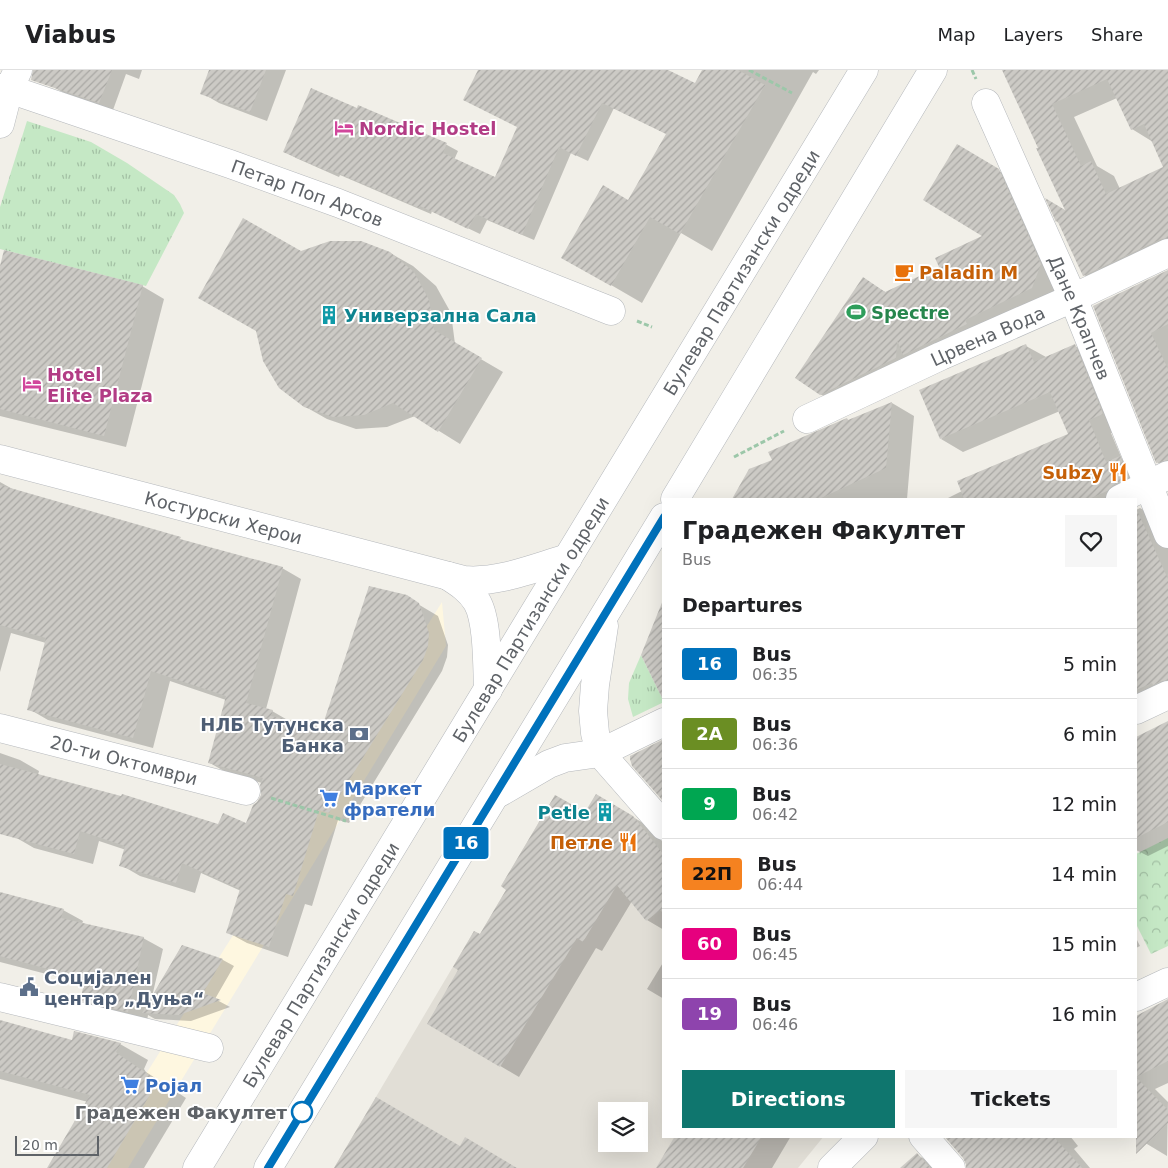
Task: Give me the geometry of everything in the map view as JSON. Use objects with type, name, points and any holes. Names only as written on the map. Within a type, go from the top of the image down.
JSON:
[{"type":"street","name":"Булевар Партизански одреди","points":[[197,1168],[864,70]]},
{"type":"street","points":[[676,498],[933,70]]},
{"type":"street","points":[[0,124],[7,82]]},
{"type":"street","name":"Петар Поп Арсов","points":[[7,82],[338,203],[611,311]]},
{"type":"street","name":"Дане Крапчев","points":[[986,103],[1073,298],[1158,480],[1168,534]]},
{"type":"street","name":"Црвена Вода","points":[[807,420],[941,356],[1073,298],[1168,253]]},
{"type":"street","name":"Костурски Херои","points":[[0,459],[464,580],[475,581],[498,578],[568,558]]},
{"type":"street","points":[[1122,498],[1158,480]]},
{"type":"street","points":[[268,1168],[662,520]]},
{"type":"street","name":"Костурски Херои","points":[[448,576],[462,585],[471,594],[482,611],[487,655],[488,690]]},
{"type":"street","points":[[608,610],[601,641],[593,711],[594,733],[600,753],[662,824]]},
{"type":"street","points":[[1137,710],[1168,695]]},
{"type":"street","points":[[495,796],[548,764],[565,758],[600,753],[662,723]]},
{"type":"street","name":"20-ти Октомври","points":[[0,728],[246,791]]},
{"type":"street","points":[[1137,997],[1168,982]]},
{"type":"street","points":[[0,997],[209,1048]]},
{"type":"street","points":[[832,1168],[862,1138]]},
{"type":"street","points":[[925,1138],[951,1168]]},
{"type":"path","points":[[749,70],[792,93]]},
{"type":"path","points":[[734,457],[807,420]]},
{"type":"path","points":[[246,791],[346,820]]},
{"type":"shaded area","points":[[442,602],[446,646],[128,1168],[87,1168]]},
{"type":"shaded area","points":[[555,795],[585,812],[600,864],[646,921],[660,910],[662,912],[662,1138],[822,1138],[798,1168],[334,1168],[474,931],[480,934],[506,890],[501,886]]},
{"type":"green space","points":[[27,121],[91,142],[127,163],[174,195],[184,213],[146,286],[0,249],[0,207]]},
{"type":"green space","points":[[641,655],[662,698],[662,703],[633,717],[628,699],[629,683]]},
{"type":"green space","points":[[1168,838],[1168,946],[1151,954],[1137,926],[1137,854]]},
{"type":"building","points":[[33,70],[112,70],[99,103],[31,80]]},
{"type":"building","points":[[209,70],[266,70],[250,112],[200,94]]},
{"type":"building","points":[[478,70],[668,70],[695,83],[702,70],[738,70],[765,85],[680,234],[650,217],[611,286],[561,258],[603,185],[628,200],[666,134],[602,103],[576,156],[559,147],[522,235],[476,214],[468,229],[420,206],[419,208],[283,152],[311,88],[357,108],[358,105],[447,143],[443,153],[495,177],[517,127],[463,100]]},
{"type":"building","points":[[1002,70],[1168,70],[1168,238],[1161,239],[1083,276],[1045,198],[1065,210],[1036,148],[1038,148]],"holes":[[[1107,79],[1131,130],[1144,124],[1163,167],[1106,194],[1091,161],[1081,166],[1052,104]]]},
{"type":"building","points":[[957,144],[999,169],[1041,264],[1032,288],[965,320],[967,324],[903,355],[897,340],[896,358],[820,395],[795,378],[863,277],[885,292],[939,267],[935,258],[982,236],[923,200]]},
{"type":"building","name":"Универзална Сала","points":[[243,218],[301,251],[330,241],[361,241],[390,252],[414,272],[429,300],[434,330],[482,358],[438,432],[393,403],[364,415],[333,417],[304,407],[279,388],[263,361],[256,331],[198,298]]},
{"type":"building","points":[[4,250],[143,285],[104,436],[0,409],[0,266]]},
{"type":"building","points":[[1168,270],[1168,324],[1151,333],[1168,369],[1168,460],[1156,463],[1093,306]]},
{"type":"building","points":[[1026,344],[1034,362],[1075,344],[1103,414],[1089,420],[1106,462],[1120,456],[1128,477],[1113,485],[1107,491],[1091,498],[964,498],[957,481],[1068,434],[1050,392],[940,439],[919,390]]},
{"type":"building","points":[[892,402],[886,468],[821,498],[733,498],[749,469],[772,460],[768,452],[847,418],[848,420]]},
{"type":"building","points":[[0,485],[181,537],[180,539],[283,567],[246,703],[273,710],[271,716],[322,727],[369,586],[407,595],[419,603],[429,633],[428,646],[423,660],[329,813],[319,810],[293,896],[286,894],[269,947],[226,933],[240,889],[182,863],[176,883],[119,866],[125,846],[80,831],[74,854],[0,834],[0,764],[121,796],[122,794],[218,824],[223,813],[246,823],[253,805],[261,795],[260,785],[263,778],[208,763],[226,696],[151,671],[133,738],[27,710],[46,638],[0,625]]},
{"type":"building","points":[[1137,510],[1168,579],[1168,680],[1153,685],[1152,683],[1137,690]]},
{"type":"building","points":[[662,602],[662,698],[641,655]]},
{"type":"building","points":[[1168,721],[1168,822],[1137,838],[1137,736]]},
{"type":"building","points":[[662,740],[662,800],[632,766],[630,756]]},
{"type":"building","points":[[596,794],[633,816],[662,852],[662,909],[646,921],[617,885],[583,942],[577,938],[500,1067],[427,1024],[458,970],[453,967],[474,931],[480,934],[506,890],[501,886],[555,795],[585,812]]},
{"type":"building","points":[[0,892],[64,909],[61,918],[144,937],[128,1012],[80,1001],[85,979],[0,956]]},
{"type":"building","points":[[182,945],[223,959],[203,993],[221,1000],[179,1015],[142,1013]]},
{"type":"building","points":[[1168,999],[1168,1061],[1137,1076],[1137,1015]]},
{"type":"building","points":[[0,1020],[72,1040],[74,1031],[121,1043],[116,1052],[158,1081],[107,1168],[47,1168],[90,1095],[0,1071]]},
{"type":"building","points":[[1137,1078],[1168,1110],[1168,1123],[1136,1154]]},
{"type":"building","points":[[376,1097],[460,1146],[465,1137],[517,1168],[334,1168]]},
{"type":"building","points":[[674,1138],[761,1138],[743,1168],[656,1168]]},
{"type":"building","points":[[946,1138],[1055,1138],[1082,1168],[966,1168],[963,1158]]},
{"type":"building","points":[[917,1153],[930,1168],[900,1168]]},
{"type":"bus line","name":"16","points":[[268,1168],[662,520]]},
{"type":"place","name":"Nordic Hostel","points":[[344,128]]},
{"type":"place","name":"Paladin M","points":[[904,272]]},
{"type":"place","name":"Spectre","points":[[856,312]]},
{"type":"place","name":"Универзална Сала","points":[[329,315]]},
{"type":"place","name":"Hotel Elite Plaza","points":[[32,384]]},
{"type":"place","name":"Subzy","points":[[1118,472]]},
{"type":"place","name":"НЛБ Тутунска Банка","points":[[359,734]]},
{"type":"place","name":"Маркет фратели","points":[[329,798]]},
{"type":"place","name":"Petle","points":[[605,812]]},
{"type":"place","name":"Петле","points":[[628,842]]},
{"type":"place","name":"Социјален центар „Дуња“","points":[[29,987]]},
{"type":"place","name":"Ројал","points":[[130,1085]]},
{"type":"place","name":"Градежен Факултет","points":[[302,1112]]}]
